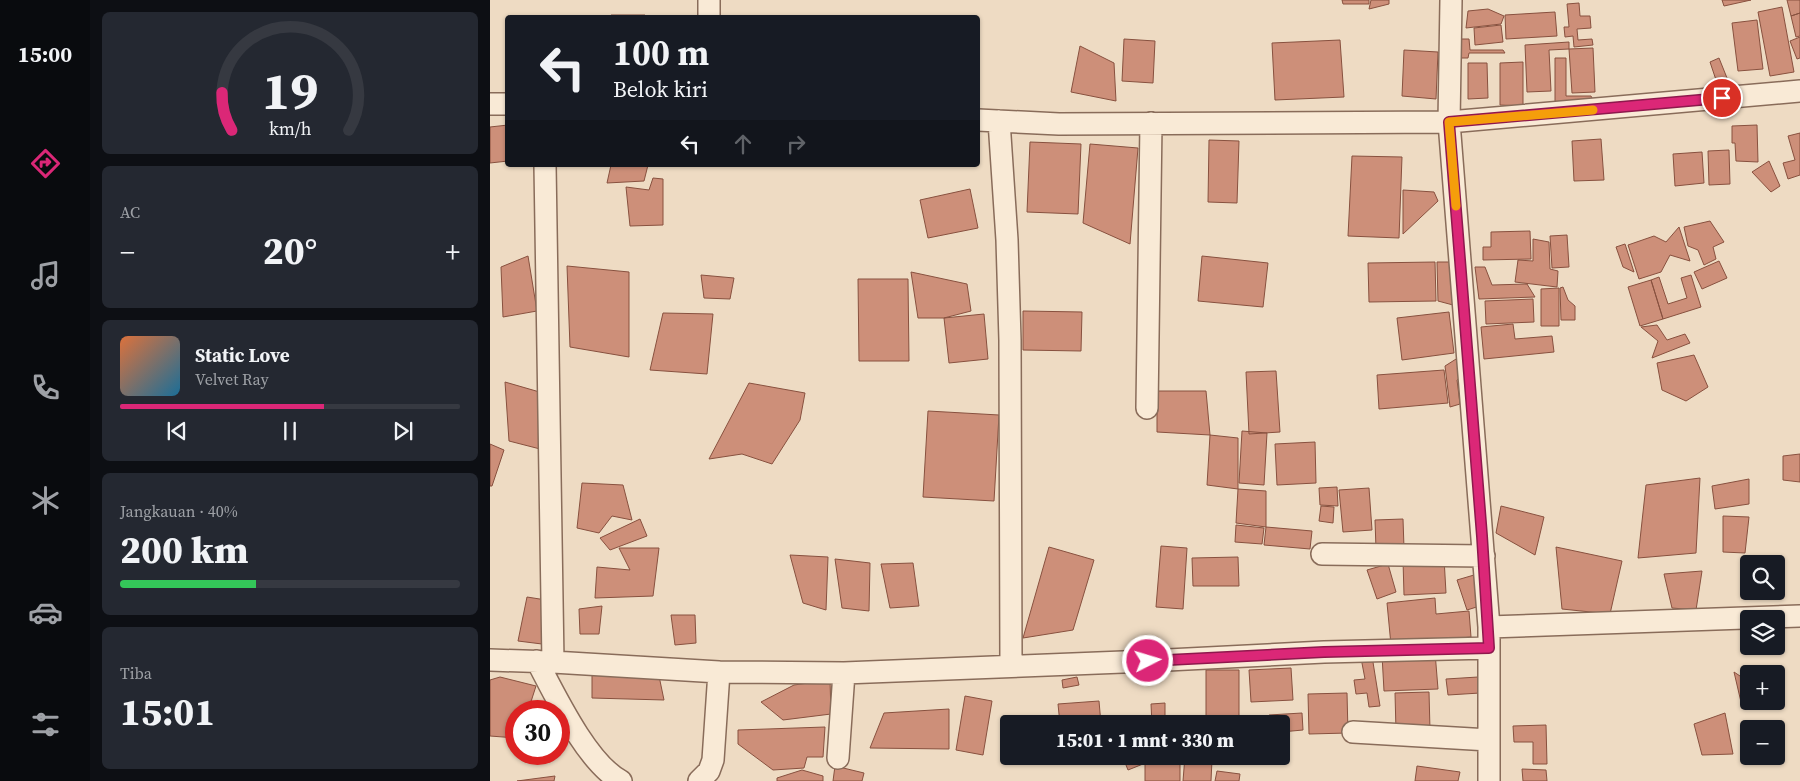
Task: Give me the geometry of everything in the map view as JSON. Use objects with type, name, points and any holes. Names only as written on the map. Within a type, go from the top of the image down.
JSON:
[{"type":"street","points":[[709,0],[709,15]]},
{"type":"street","points":[[1451,0],[1449,122],[1489,627],[1490,781]]},
{"type":"street","points":[[980,120],[1059,124],[1449,122],[1800,91]]},
{"type":"street","points":[[490,104],[505,104]]},
{"type":"street","points":[[999,121],[1007,240],[1010,340],[1011,666]]},
{"type":"street","points":[[1147,408],[1151,123]]},
{"type":"street","points":[[545,167],[545,662],[563,710],[599,762],[621,781]]},
{"type":"street","points":[[1322,554],[1484,556]]},
{"type":"street","points":[[1489,627],[1800,616]]},
{"type":"street","points":[[490,660],[719,672],[844,673],[1324,652],[1489,648]]},
{"type":"street","points":[[699,781],[709,771],[713,760],[719,672]]},
{"type":"street","points":[[838,758],[844,673]]},
{"type":"street","points":[[1353,732],[1489,740]]},
{"type":"building","points":[[1342,0],[1369,0],[1369,4],[1343,4]]},
{"type":"building","points":[[1371,0],[1389,0],[1389,4],[1369,9]]},
{"type":"building","points":[[1722,0],[1751,0],[1724,6]]},
{"type":"building","points":[[1787,0],[1800,0],[1800,13],[1791,16]]},
{"type":"building","points":[[1579,3],[1580,16],[1590,16],[1591,28],[1577,29],[1578,40],[1592,39],[1593,45],[1574,47],[1573,36],[1565,37],[1564,27],[1569,27],[1567,4]]},
{"type":"building","points":[[1782,7],[1794,72],[1770,76],[1758,12]]},
{"type":"building","points":[[1488,9],[1504,16],[1501,24],[1466,28],[1468,11]]},
{"type":"building","points":[[1555,12],[1557,36],[1506,39],[1505,15]]},
{"type":"building","points":[[1800,13],[1800,36],[1796,37],[1791,16]]},
{"type":"building","points":[[1757,20],[1763,69],[1738,71],[1732,23]]},
{"type":"building","points":[[1501,25],[1503,42],[1475,45],[1474,28]]},
{"type":"building","points":[[1800,37],[1800,58],[1797,59],[1790,41]]},
{"type":"building","points":[[1124,39],[1155,41],[1153,83],[1122,81]]},
{"type":"building","points":[[1459,39],[1469,39],[1470,50],[1503,50],[1505,53],[1469,53],[1468,58],[1459,58]]},
{"type":"building","points":[[1340,40],[1344,97],[1275,100],[1272,43]]},
{"type":"building","points":[[1569,42],[1569,49],[1549,50],[1551,91],[1527,92],[1525,45]]},
{"type":"building","points":[[1080,46],[1114,63],[1116,101],[1071,92]]},
{"type":"building","points":[[1593,48],[1595,92],[1572,93],[1569,49]]},
{"type":"building","points":[[1404,50],[1438,52],[1436,99],[1402,96]]},
{"type":"building","points":[[1555,58],[1566,58],[1566,96],[1591,96],[1594,102],[1555,102]]},
{"type":"building","points":[[1719,58],[1729,83],[1718,86],[1710,62]]},
{"type":"building","points":[[1523,62],[1523,106],[1500,105],[1500,63]]},
{"type":"building","points":[[1468,63],[1487,63],[1488,98],[1468,99]]},
{"type":"building","points":[[505,125],[505,161],[490,163],[490,127]]},
{"type":"building","points":[[1757,125],[1758,162],[1736,161],[1735,143],[1732,143],[1732,126]]},
{"type":"building","points":[[1800,133],[1800,175],[1788,179],[1783,163],[1795,160],[1788,136]]},
{"type":"building","points":[[1601,139],[1604,180],[1574,181],[1572,141]]},
{"type":"building","points":[[1209,140],[1239,141],[1237,203],[1208,202]]},
{"type":"building","points":[[1030,142],[1081,144],[1078,214],[1027,212]]},
{"type":"building","points":[[1090,144],[1138,148],[1130,244],[1083,223]]},
{"type":"building","points":[[1729,150],[1730,184],[1709,185],[1708,151]]},
{"type":"building","points":[[1702,152],[1704,183],[1675,186],[1673,154]]},
{"type":"building","points":[[1352,156],[1402,157],[1399,238],[1348,236]]},
{"type":"building","points":[[1769,161],[1780,186],[1771,192],[1752,172]]},
{"type":"building","points":[[611,167],[648,167],[644,181],[607,183]]},
{"type":"building","points":[[653,178],[663,179],[663,225],[630,226],[626,187],[649,190]]},
{"type":"building","points":[[970,189],[978,228],[928,238],[920,200]]},
{"type":"building","points":[[1403,190],[1434,192],[1438,201],[1403,234]]},
{"type":"building","points":[[1710,221],[1724,242],[1713,247],[1716,259],[1704,265],[1698,250],[1688,246],[1684,227]]},
{"type":"building","points":[[1679,227],[1690,261],[1670,255],[1661,272],[1639,279],[1628,245],[1654,236],[1666,242]]},
{"type":"building","points":[[1530,231],[1531,259],[1483,260],[1483,247],[1491,247],[1491,232]]},
{"type":"building","points":[[1567,235],[1569,267],[1552,268],[1550,236]]},
{"type":"building","points":[[1533,239],[1549,242],[1550,269],[1558,271],[1557,287],[1515,282],[1518,260],[1533,261]]},
{"type":"building","points":[[1625,244],[1634,272],[1623,267],[1616,247]]},
{"type":"building","points":[[528,256],[537,311],[503,317],[501,267]]},
{"type":"building","points":[[1202,256],[1268,263],[1263,307],[1198,301]]},
{"type":"building","points":[[1719,261],[1727,278],[1702,289],[1694,272]]},
{"type":"building","points":[[1435,262],[1436,301],[1369,302],[1368,263]]},
{"type":"building","points":[[1437,262],[1453,262],[1453,305],[1438,301]]},
{"type":"building","points":[[567,266],[629,272],[629,357],[570,347]]},
{"type":"building","points":[[1475,267],[1485,267],[1492,285],[1527,284],[1535,297],[1479,299]]},
{"type":"building","points":[[911,272],[967,284],[971,311],[944,318],[918,318]]},
{"type":"building","points":[[701,275],[734,278],[730,299],[704,298]]},
{"type":"building","points":[[1691,275],[1701,307],[1663,319],[1651,280],[1659,277],[1668,304],[1687,298],[1681,278]]},
{"type":"building","points":[[858,279],[908,279],[909,361],[859,361]]},
{"type":"building","points":[[1651,280],[1663,319],[1640,326],[1628,287]]},
{"type":"building","points":[[1563,287],[1568,300],[1575,306],[1575,320],[1561,320],[1560,288]]},
{"type":"building","points":[[1559,288],[1559,326],[1541,326],[1541,289]]},
{"type":"building","points":[[1533,299],[1534,322],[1486,324],[1485,301]]},
{"type":"building","points":[[1023,311],[1082,312],[1081,351],[1023,350]]},
{"type":"building","points":[[1449,312],[1454,353],[1402,360],[1397,318]]},
{"type":"building","points":[[663,313],[713,314],[707,374],[650,370]]},
{"type":"building","points":[[984,314],[988,359],[949,363],[944,318]]},
{"type":"building","points":[[1513,324],[1515,339],[1552,336],[1554,352],[1484,359],[1481,327]]},
{"type":"building","points":[[1657,325],[1667,340],[1685,334],[1690,343],[1652,358],[1658,341],[1641,327]]},
{"type":"building","points":[[1464,354],[1466,374],[1457,380],[1460,404],[1450,407],[1445,366]]},
{"type":"building","points":[[1694,355],[1708,387],[1686,401],[1662,390],[1657,363]]},
{"type":"building","points":[[1444,370],[1448,403],[1379,409],[1377,375]]},
{"type":"building","points":[[1276,371],[1280,432],[1249,434],[1246,372]]},
{"type":"building","points":[[505,382],[543,393],[544,450],[509,441]]},
{"type":"building","points":[[749,383],[805,393],[800,420],[772,464],[742,454],[709,459]]},
{"type":"building","points":[[1157,391],[1206,391],[1210,435],[1157,432]]},
{"type":"building","points":[[928,411],[999,415],[994,501],[923,497]]},
{"type":"building","points":[[1242,431],[1267,433],[1264,485],[1239,483]]},
{"type":"building","points":[[1210,435],[1238,438],[1238,489],[1207,485]]},
{"type":"building","points":[[1315,442],[1316,483],[1277,485],[1275,444]]},
{"type":"building","points":[[490,444],[504,450],[492,486],[490,486]]},
{"type":"building","points":[[1800,454],[1800,482],[1783,480],[1783,456]]},
{"type":"building","points":[[1700,478],[1696,553],[1638,558],[1646,485]]},
{"type":"building","points":[[1749,479],[1749,504],[1715,509],[1712,486]]},
{"type":"building","points":[[582,483],[623,485],[632,520],[612,516],[599,533],[577,528]]},
{"type":"building","points":[[1337,487],[1338,506],[1320,505],[1319,488]]},
{"type":"building","points":[[1369,488],[1372,530],[1343,532],[1339,490]]},
{"type":"building","points":[[1238,489],[1266,491],[1266,527],[1236,523]]},
{"type":"building","points":[[1321,506],[1334,507],[1333,523],[1319,521]]},
{"type":"building","points":[[1501,506],[1544,517],[1535,555],[1496,533]]},
{"type":"building","points":[[1723,516],[1749,517],[1745,553],[1723,552]]},
{"type":"building","points":[[640,519],[647,536],[610,550],[600,538]]},
{"type":"building","points":[[1403,519],[1404,548],[1376,549],[1375,520]]},
{"type":"building","points":[[1236,525],[1264,528],[1262,544],[1235,542]]},
{"type":"building","points":[[1266,527],[1312,531],[1310,549],[1264,545]]},
{"type":"building","points":[[1161,546],[1187,548],[1183,609],[1156,607]]},
{"type":"building","points":[[1049,547],[1094,560],[1073,630],[1023,638]]},
{"type":"building","points":[[1556,547],[1622,561],[1610,614],[1562,609]]},
{"type":"building","points":[[619,548],[659,548],[653,596],[595,598],[597,567],[630,570]]},
{"type":"building","points":[[790,555],[828,557],[826,610],[803,603]]},
{"type":"building","points":[[1238,557],[1239,586],[1193,586],[1192,558]]},
{"type":"building","points":[[1444,558],[1446,593],[1404,595],[1403,560]]},
{"type":"building","points":[[835,559],[870,563],[869,611],[842,608]]},
{"type":"building","points":[[913,563],[919,606],[890,608],[881,564]]},
{"type":"building","points":[[1388,564],[1396,592],[1377,599],[1367,570]]},
{"type":"building","points":[[1702,571],[1696,610],[1672,608],[1664,574]]},
{"type":"building","points":[[1474,575],[1483,605],[1467,610],[1457,580]]},
{"type":"building","points":[[527,597],[546,600],[542,644],[518,641]]},
{"type":"building","points":[[1435,598],[1436,614],[1469,611],[1471,637],[1391,645],[1387,603]]},
{"type":"building","points":[[602,606],[599,634],[580,634],[579,609]]},
{"type":"building","points":[[671,615],[695,615],[696,643],[675,645]]},
{"type":"building","points":[[1435,652],[1438,689],[1384,691],[1382,655]]},
{"type":"building","points":[[1372,656],[1380,706],[1369,707],[1367,693],[1356,694],[1354,680],[1365,679],[1361,658]]},
{"type":"building","points":[[1291,668],[1293,700],[1251,702],[1249,670]]},
{"type":"building","points":[[1206,670],[1239,670],[1239,715],[1206,715]]},
{"type":"building","points":[[1734,672],[1740,676],[1740,698]]},
{"type":"building","points":[[592,674],[659,676],[664,700],[592,698]]},
{"type":"building","points":[[500,677],[536,686],[532,700],[505,700],[505,737],[490,736],[490,680]]},
{"type":"building","points":[[1077,677],[1079,685],[1063,688],[1062,680]]},
{"type":"building","points":[[1478,677],[1480,693],[1448,695],[1446,679]]},
{"type":"building","points":[[830,680],[831,714],[783,720],[761,702],[794,685]]},
{"type":"building","points":[[1429,692],[1430,730],[1396,731],[1395,693]]},
{"type":"building","points":[[1347,693],[1348,733],[1309,734],[1308,694]]},
{"type":"building","points":[[965,696],[992,701],[983,755],[956,750]]},
{"type":"building","points":[[1099,701],[1100,715],[1059,715],[1058,704]]},
{"type":"building","points":[[1165,703],[1165,715],[1152,715],[1151,704]]},
{"type":"building","points":[[949,709],[949,749],[870,748],[884,713]]},
{"type":"building","points":[[1302,713],[1303,730],[1290,731],[1290,715],[1269,715]]},
{"type":"building","points":[[1725,713],[1733,754],[1702,755],[1694,724]]},
{"type":"building","points":[[1546,725],[1547,764],[1533,764],[1533,742],[1514,742],[1513,726]]},
{"type":"building","points":[[825,727],[823,757],[807,757],[804,768],[773,770],[738,744],[738,730]]},
{"type":"building","points":[[1126,765],[1140,765],[1128,770]]},
{"type":"building","points":[[1145,765],[1180,765],[1180,781],[1145,781]]},
{"type":"building","points":[[1184,765],[1212,765],[1211,781],[1183,781]]},
{"type":"building","points":[[835,766],[864,773],[862,781],[833,781]]},
{"type":"building","points":[[1417,766],[1460,772],[1458,781],[1415,781]]},
{"type":"building","points":[[1522,769],[1546,770],[1547,781],[1523,781]]},
{"type":"building","points":[[802,770],[823,776],[823,781],[777,781],[777,778]]},
{"type":"building","points":[[1217,771],[1240,774],[1239,781],[1215,781]]},
{"type":"building","points":[[555,776],[554,781],[517,781]]},
{"type":"slow traffic","points":[[1456,206],[1449,122],[1593,110]]},
{"type":"route","points":[[1148,661],[1324,652],[1489,648],[1489,627],[1449,122],[1722,98]]}]
